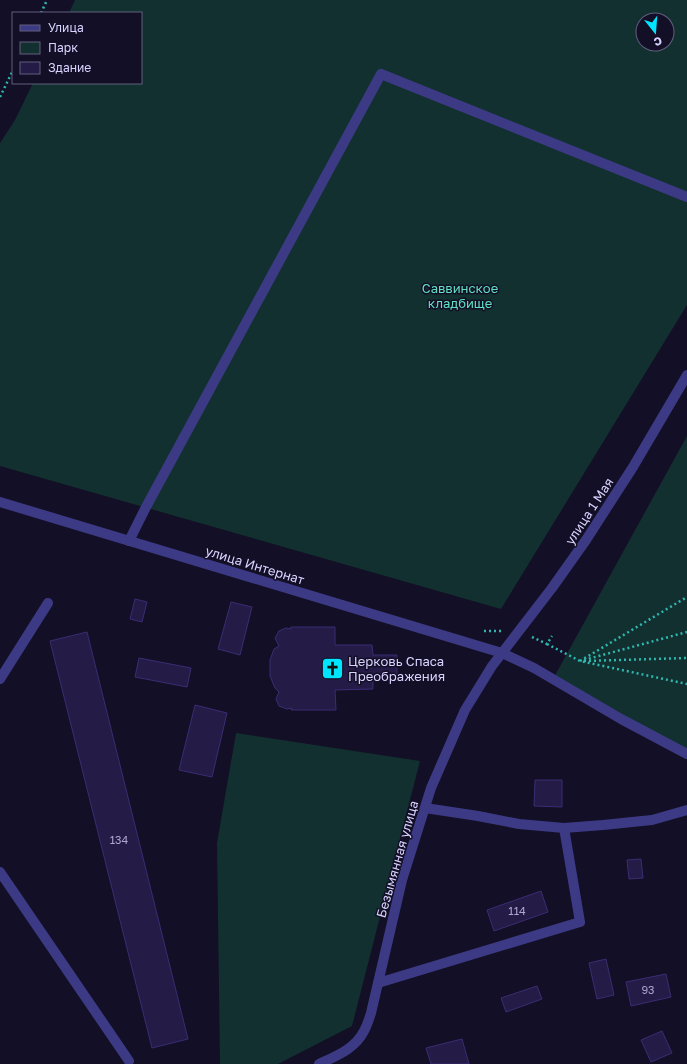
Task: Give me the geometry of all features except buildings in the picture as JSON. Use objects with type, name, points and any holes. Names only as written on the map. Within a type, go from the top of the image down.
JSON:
[{"type":"street","points":[[129,541],[381,74],[687,197]]},
{"type":"street","name":"улица 1 Мая","points":[[502,653],[552,588],[586,540],[633,467],[687,375]]},
{"type":"street","name":"улица Интернат","points":[[0,502],[502,653],[534,668],[620,719],[687,754]]},
{"type":"street","points":[[0,679],[48,603]]},
{"type":"street","name":"Безымянная улица","points":[[318,1064],[346,1050],[357,1042],[365,1030],[371,1013],[402,880],[431,788],[465,710],[492,666],[502,653]]},
{"type":"street","points":[[425,808],[519,824],[564,828],[652,820],[687,810]]},
{"type":"street","points":[[378,982],[580,922],[564,828]]},
{"type":"street","points":[[0,872],[129,1061]]},
{"type":"path","points":[[41,12],[47,0]]},
{"type":"path","points":[[0,97],[12,72]]},
{"type":"path","points":[[580,661],[687,597]]},
{"type":"path","points":[[481,631],[520,630],[580,661],[687,684]]},
{"type":"path","points":[[580,661],[687,632]]},
{"type":"path","points":[[547,644],[552,636]]},
{"type":"path","points":[[580,661],[687,658]]},
{"type":"green space","name":"Саввинское кладбище","points":[[75,0],[687,0],[687,305],[501,609],[0,466],[0,143],[15,120],[33,84],[142,84],[142,12],[69,12]]},
{"type":"green space","points":[[687,436],[687,754],[553,679]]},
{"type":"green space","points":[[236,733],[420,761],[352,1026],[278,1064],[220,1064],[217,843]]},
{"type":"place","name":"Церковь Спаса Преображения","points":[[333,668]]}]
